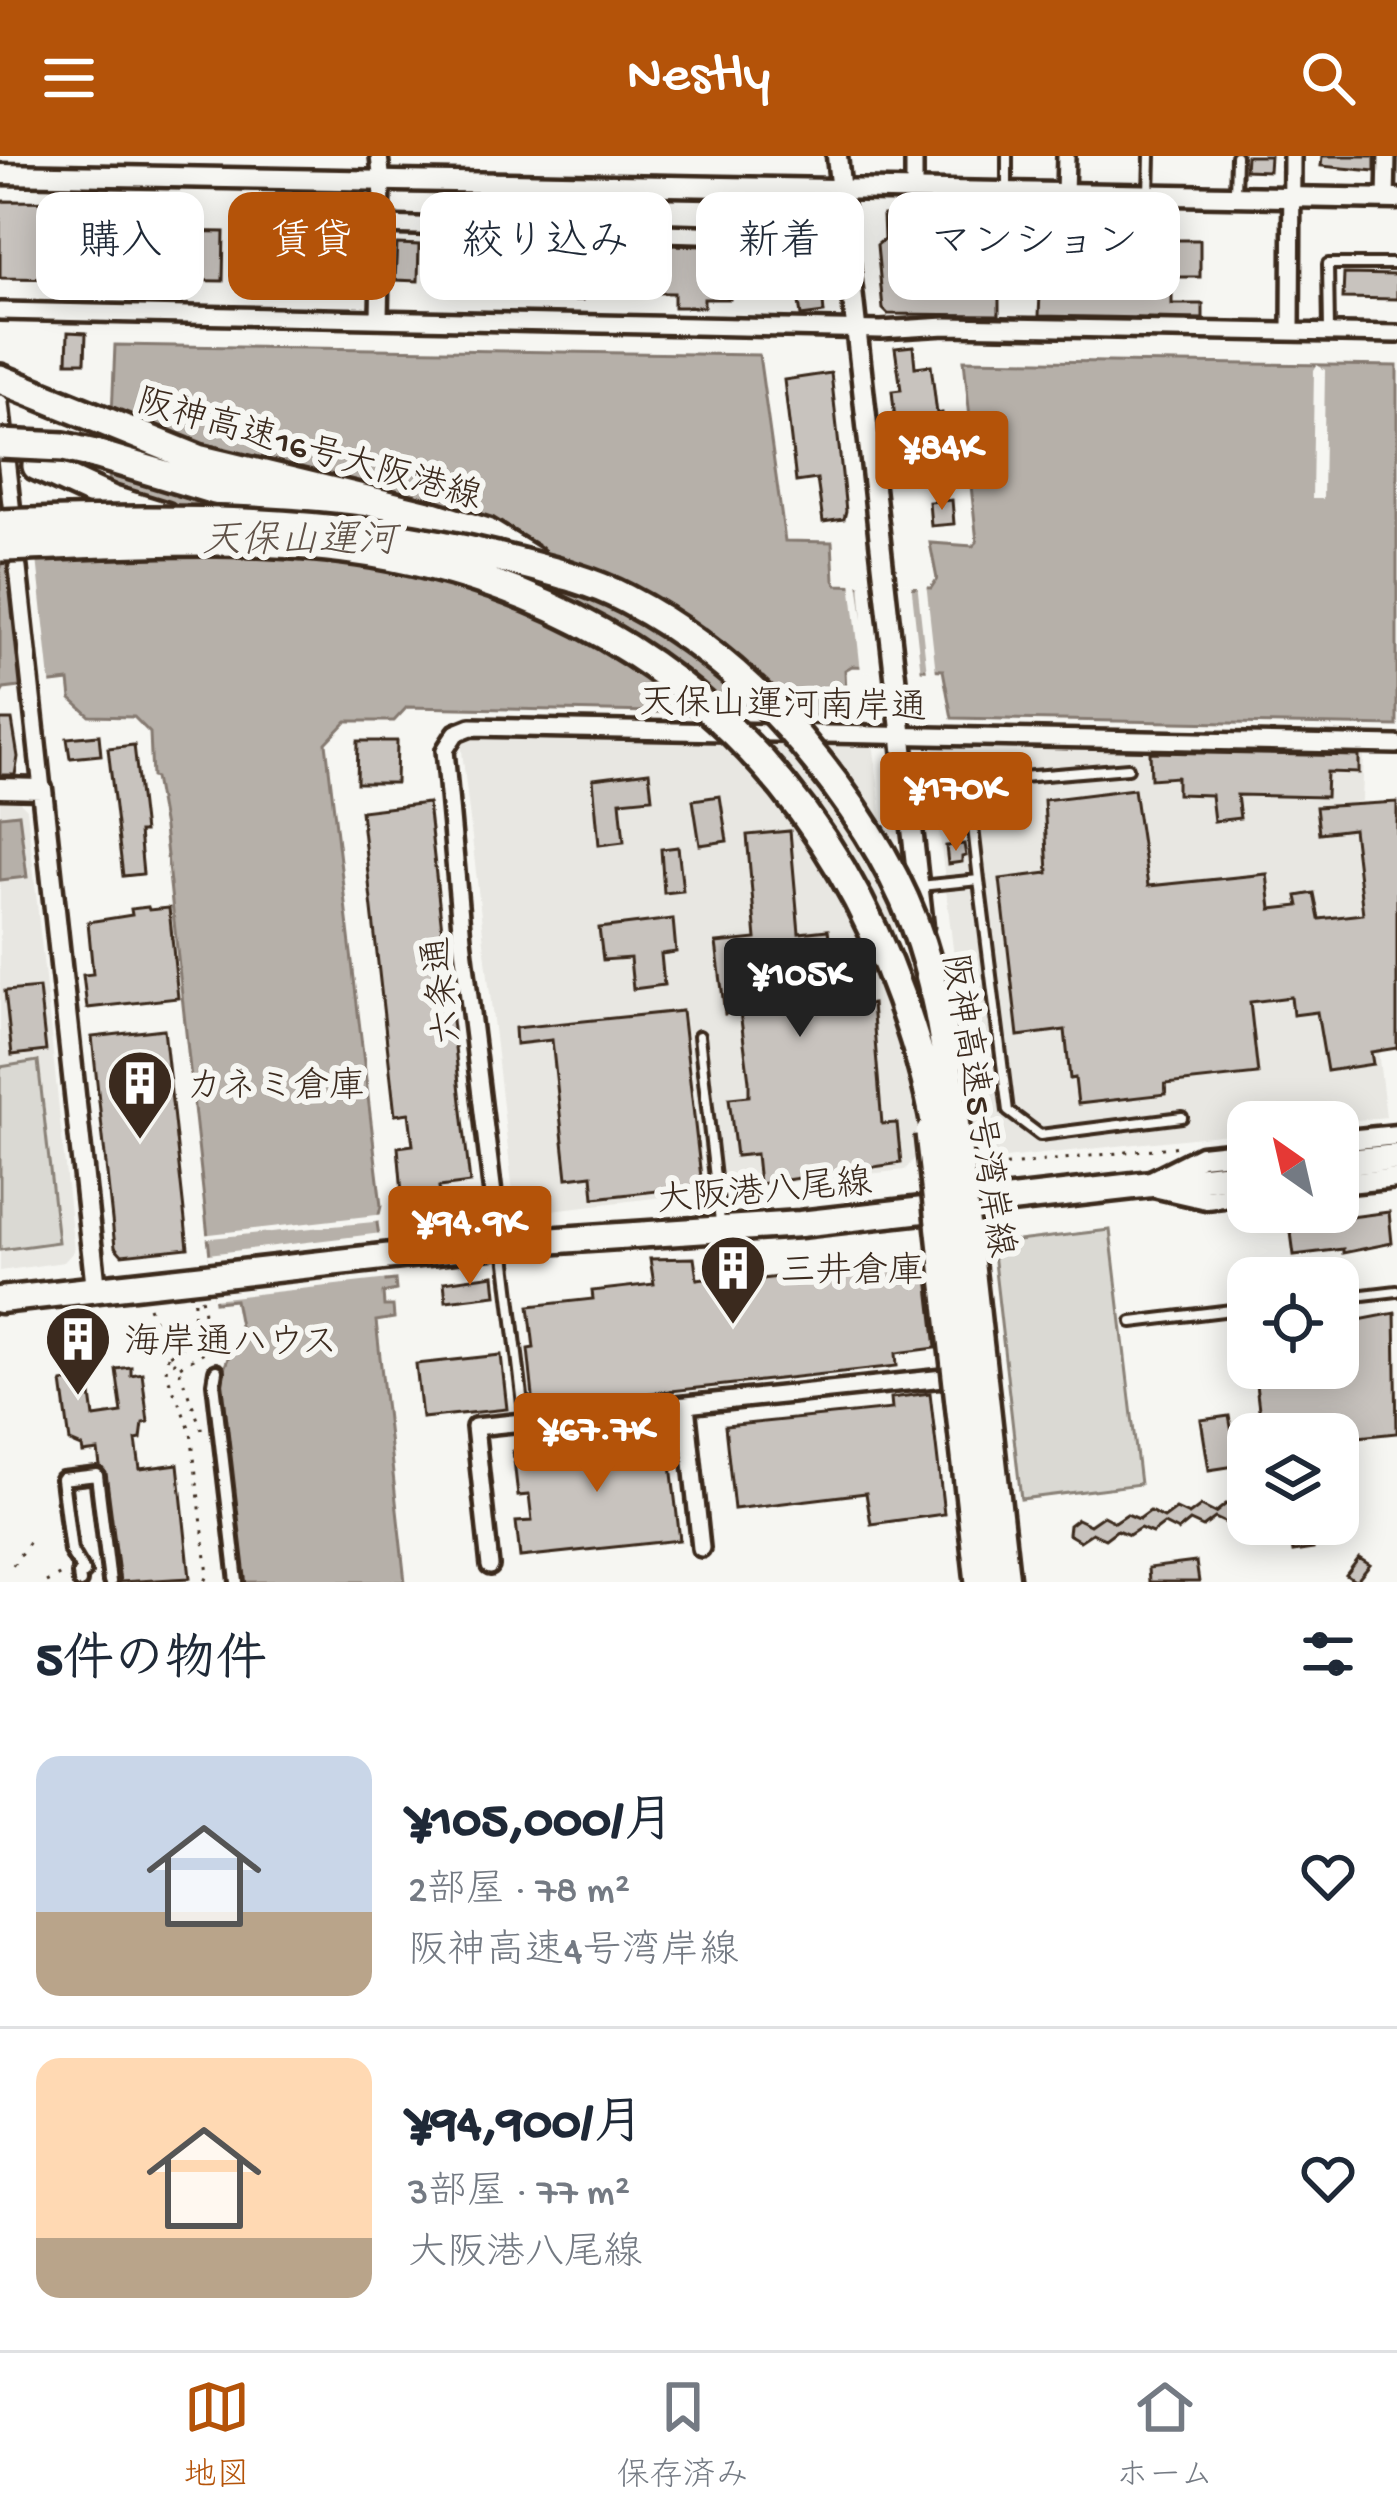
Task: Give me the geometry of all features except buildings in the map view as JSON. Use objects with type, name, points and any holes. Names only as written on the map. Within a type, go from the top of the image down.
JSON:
[{"type":"highway","name":"阪神高速16号大阪港線","points":[[0,379],[197,459],[433,516],[487,533],[531,560]]},
{"type":"highway","points":[[0,435],[37,466]]},
{"type":"highway","points":[[0,444],[80,450],[263,502],[531,560],[658,624],[703,655],[771,715],[859,827],[915,937],[931,988],[958,1129],[1007,1582]]},
{"type":"highway","points":[[0,444],[113,502],[245,536],[410,566],[536,608],[580,627],[665,680],[740,746],[808,829],[874,949],[914,1062],[932,1141],[987,1582]]},
{"type":"highway","name":"阪神高速5号湾岸線","points":[[5,535],[201,522],[352,529],[508,560],[625,598],[707,651],[780,716],[853,809],[893,878],[922,947],[946,1058],[1007,1582]]},
{"type":"highway","name":"阪神高速5号湾岸線","points":[[5,535],[324,547],[432,566],[516,593],[584,622],[668,674],[745,740],[812,823],[841,869],[888,963],[921,1058],[938,1139],[987,1582]]},
{"type":"main road","points":[[1359,1161],[1397,1157]]},
{"type":"main road","name":"大阪港八尾線","points":[[0,1300],[97,1289],[206,1287],[385,1257],[501,1244],[721,1229],[1227,1175]]},
{"type":"street","points":[[380,156],[382,192]]},
{"type":"street","points":[[837,156],[840,190]]},
{"type":"street","points":[[914,156],[914,191]]},
{"type":"street","points":[[1065,192],[1066,156]]},
{"type":"street","points":[[1292,156],[1292,332]]},
{"type":"street","points":[[1180,196],[1392,199],[1387,156]]},
{"type":"street","points":[[11,168],[382,182],[960,192]]},
{"type":"street","points":[[396,225],[696,234]]},
{"type":"street","points":[[379,300],[379,317]]},
{"type":"street","points":[[853,300],[956,1206],[987,1582]]},
{"type":"street","points":[[0,311],[856,329],[946,326],[1397,334]]},
{"type":"street","points":[[0,403],[5,535],[36,708],[97,1289]]},
{"type":"street","name":"天保山運河南岸通","points":[[456,733],[471,728],[1397,745]]},
{"type":"street","name":"六条通","points":[[456,733],[445,750],[462,939],[501,1244]]},
{"type":"street","points":[[0,788],[42,788]]},
{"type":"street","points":[[1359,1139],[1397,1135]]},
{"type":"street","points":[[1143,1184],[1201,1156],[1227,1153]]},
{"type":"street","points":[[1359,1182],[1397,1178]]},
{"type":"street","points":[[1143,1184],[1206,1199],[1227,1196]]},
{"type":"street","points":[[216,1371],[237,1582]]},
{"type":"street","points":[[490,1566],[475,1426],[972,1375]]},
{"type":"street","points":[[686,1405],[701,1548]]},
{"type":"street","points":[[80,1582],[79,1574],[84,1573],[71,1551],[62,1479],[97,1475],[110,1582]]},
{"type":"lane","points":[[1006,192],[1007,156]]},
{"type":"lane","points":[[1149,192],[1150,156]]},
{"type":"lane","points":[[1235,197],[1236,156]]},
{"type":"lane","points":[[1329,333],[1328,264],[1397,264]]},
{"type":"lane","points":[[1128,768],[1010,778],[996,796],[970,801],[1007,1111],[1040,1136],[1182,1117]]},
{"type":"lane","points":[[919,886],[979,880]]},
{"type":"lane","points":[[699,1036],[721,1229]]},
{"type":"lane","points":[[501,1244],[525,1421]]},
{"type":"lane","points":[[1359,1296],[1397,1291]]},
{"type":"lane","points":[[1132,1322],[1227,1311]]},
{"type":"path","points":[[975,1158],[991,1167],[1178,1147]]},
{"type":"path","points":[[168,1355],[189,1345],[202,1331],[208,1317],[206,1287]]},
{"type":"path","points":[[164,1345],[193,1326],[194,1300]]},
{"type":"path","points":[[149,1307],[211,1453]]},
{"type":"path","points":[[178,1367],[204,1352]]},
{"type":"path","points":[[168,1355],[166,1372],[191,1432],[208,1575],[205,1582]]},
{"type":"path","points":[[14,1565],[30,1540]]},
{"type":"path","points":[[46,1582],[63,1573]]},
{"type":"shaded area","points":[[470,734],[867,741],[874,749],[920,1152],[905,1170],[708,1191],[684,1006],[706,1192],[525,1213],[514,1202],[461,742]]},
{"type":"shaded area","points":[[940,744],[1364,753],[1362,801],[1348,804],[1386,1117],[1359,1120],[1359,1101],[1227,1101],[1227,1134],[995,1159],[976,1146],[930,752]]},
{"type":"shaded area","points":[[0,802],[20,802],[27,809],[74,1251],[64,1262],[0,1271]]},
{"type":"shaded area","points":[[38,1061],[58,1242],[0,1250],[0,1067]]},
{"type":"shaded area","points":[[1110,1230],[1140,1484],[1021,1499],[992,1244]]},
{"type":"water","name":"天保山運河","points":[[115,345],[759,355],[785,541],[832,542],[837,585],[931,588],[937,579],[930,543],[973,546],[977,542],[964,360],[1397,366],[1397,726],[952,718],[943,670],[852,666],[845,670],[847,716],[407,707],[394,721],[347,721],[326,743],[381,1206],[377,1223],[386,1281],[395,1280],[396,1290],[383,1293],[384,1306],[393,1306],[394,1318],[376,1321],[405,1582],[244,1582],[221,1377],[240,1326],[235,1300],[215,1302],[150,733],[134,717],[90,716],[71,699],[69,681],[4,689],[0,695],[0,566],[5,560],[107,533]]},
{"type":"water","points":[[19,814],[27,877],[0,880],[0,816]]},
{"type":"pier","points":[[1317,365],[1325,370],[1323,499],[1312,499]]},
{"type":"pier","points":[[34,530],[51,690],[24,693],[24,533]]},
{"type":"pier","points":[[851,581],[858,581],[863,620],[860,581],[911,582],[921,673],[861,672]]},
{"type":"pier","points":[[917,582],[926,582],[936,673],[927,673]]},
{"type":"pier","points":[[385,1214],[384,1221],[201,1239],[201,1235]]},
{"type":"pier","points":[[382,1233],[389,1279],[213,1299],[208,1254]]},
{"type":"place","name":"カネミ倉庫","points":[[140,1142]]},
{"type":"place","name":"三井倉庫","points":[[733,1327]]},
{"type":"place","name":"海岸通ハウス","points":[[78,1398]]}]
